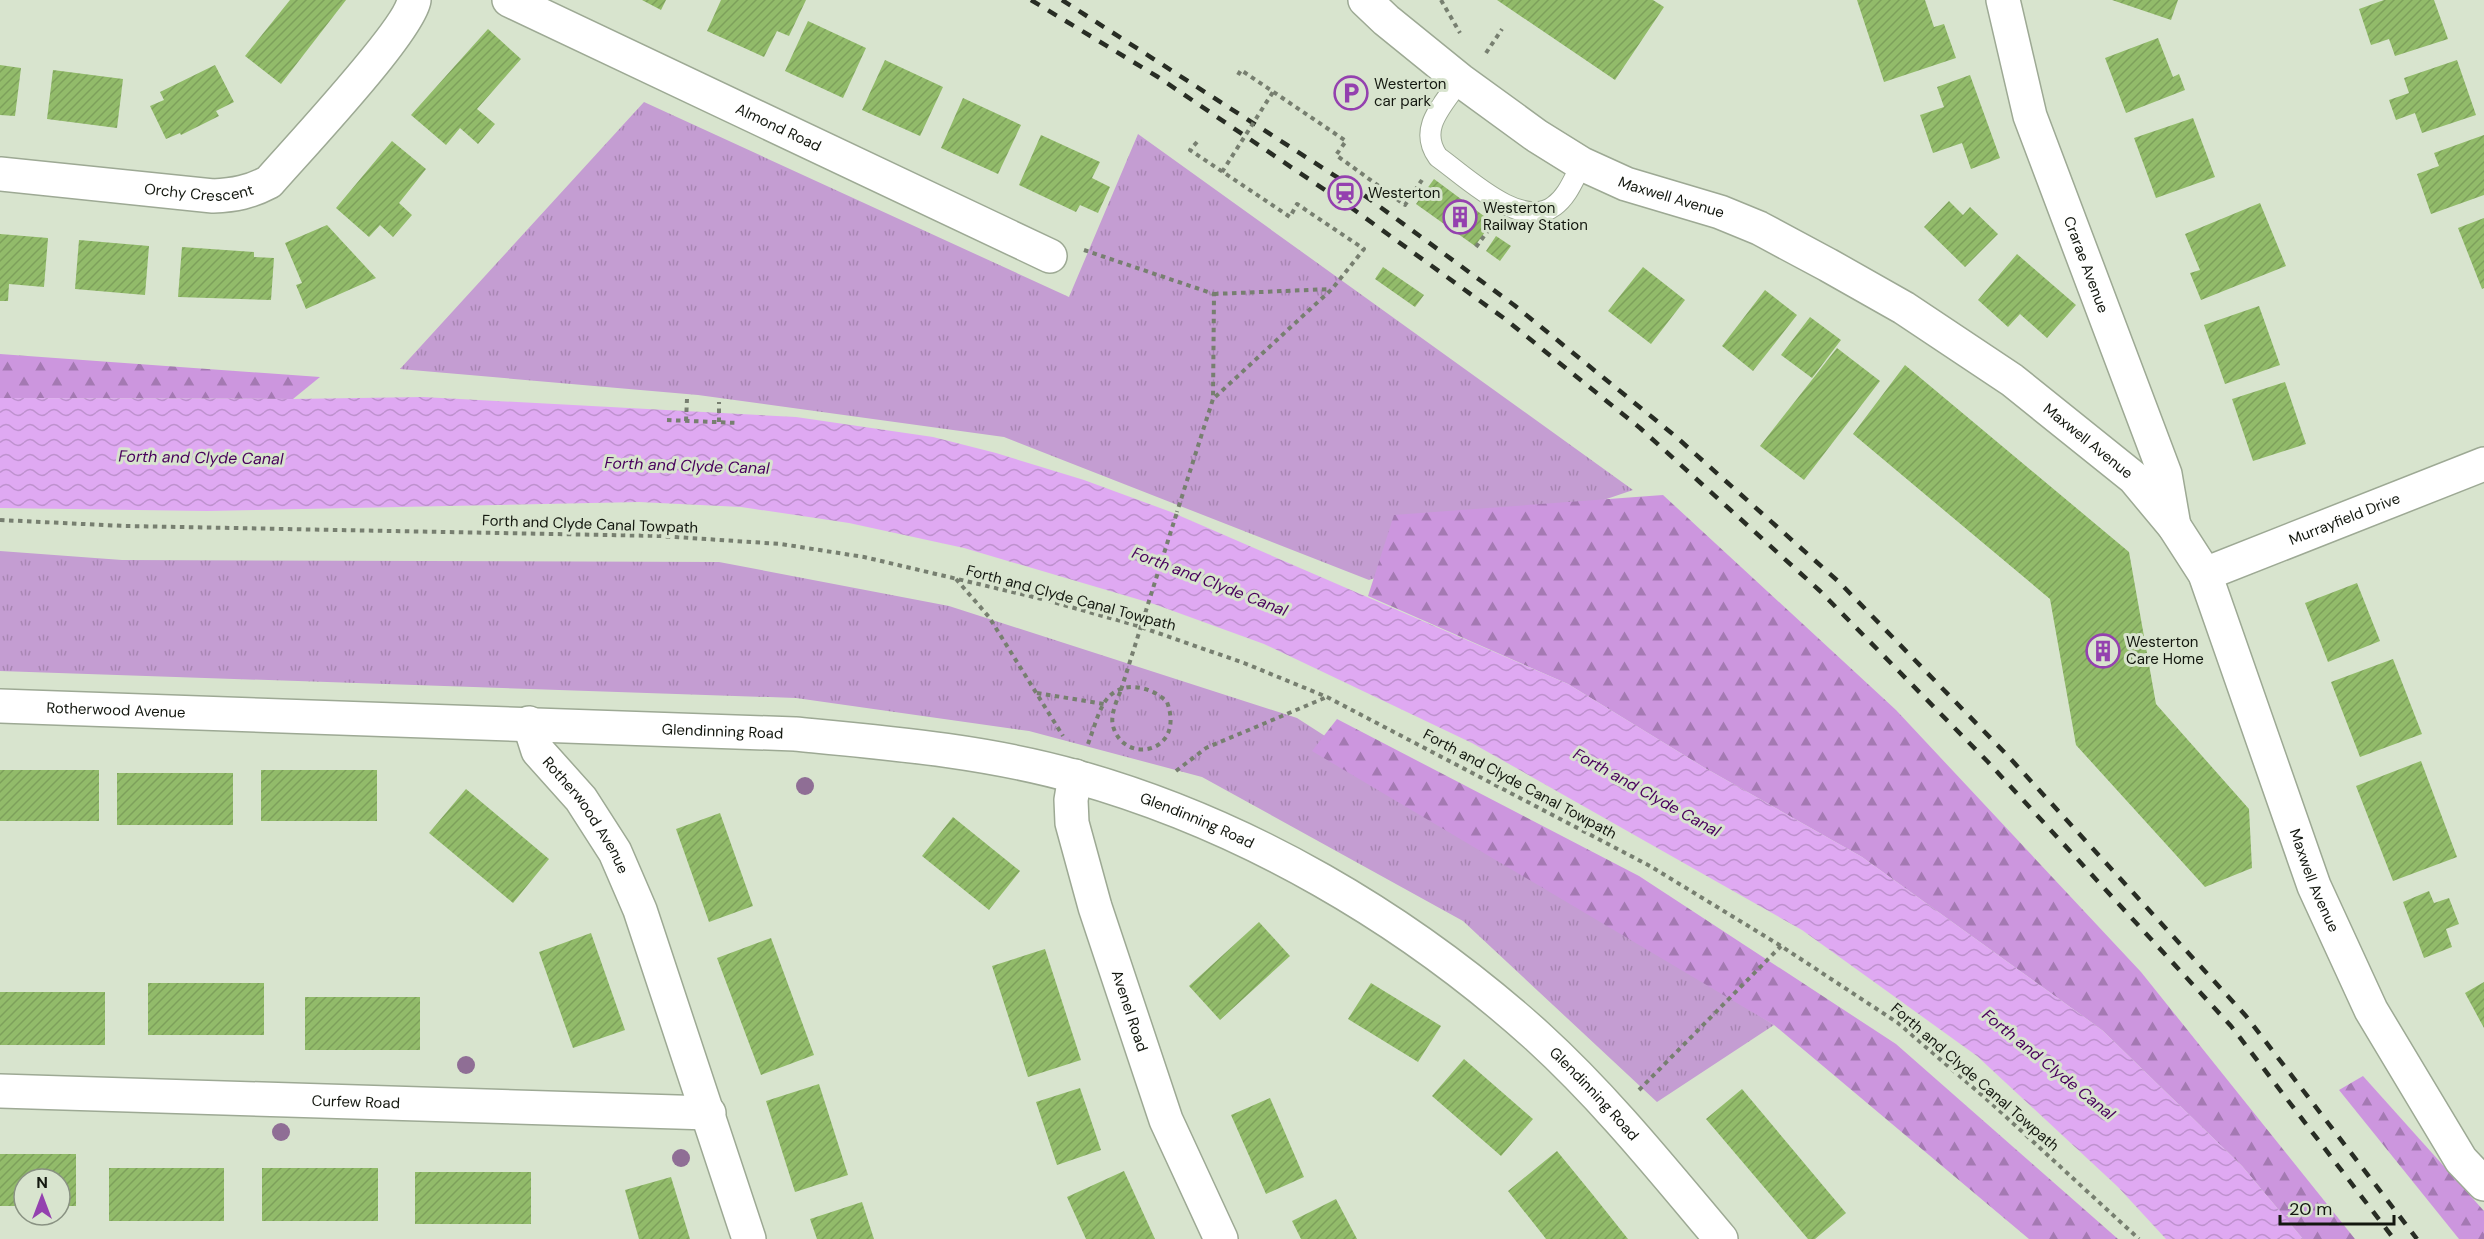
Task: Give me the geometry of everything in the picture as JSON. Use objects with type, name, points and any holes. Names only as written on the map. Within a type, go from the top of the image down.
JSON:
[{"type":"street","name":"Orchy Crescent","points":[[0,174],[213,196],[238,195],[256,189],[269,182],[341,99],[399,29],[413,9],[414,0]]},
{"type":"street","name":"Almond Road","points":[[509,0],[1050,256]]},
{"type":"street","name":"Maxwell Avenue","points":[[1365,0],[1460,80],[1537,136],[1582,164],[1626,184],[1720,212],[1760,228],[1904,308],[2012,380],[2134,478],[2174,526],[2205,574],[2314,886],[2371,1010],[2461,1160],[2484,1184]]},
{"type":"street","name":"Crarae Avenue","points":[[2003,0],[2030,116],[2165,474],[2174,526]]},
{"type":"street","name":"Murrayfield Drive","points":[[2205,574],[2484,464]]},
{"type":"street","name":"Rotherwood Avenue","points":[[0,706],[529,723],[538,751],[581,799],[615,852],[640,910],[750,1239]]},
{"type":"street","name":"Glendinning Road","points":[[529,723],[795,734],[900,744],[990,758],[1075,776],[1143,798],[1240,838],[1357,900],[1453,968],[1537,1036],[1616,1114],[1721,1239]]},
{"type":"street","name":"Avenel Road","points":[[1075,776],[1071,800],[1072,823],[1095,907],[1166,1120],[1221,1239]]},
{"type":"street","name":"Curfew Road","points":[[0,1091],[709,1113]]},
{"type":"lane","points":[[1460,80],[1430,124],[1429,139],[1438,157],[1506,206],[1522,213],[1536,213],[1553,208],[1563,198],[1582,164]]},
{"type":"path","points":[[1491,46],[1502,29]]},
{"type":"path","points":[[1238,75],[1241,70],[1346,141],[1336,155],[1405,205],[1438,157]]},
{"type":"path","points":[[1222,172],[1273,92]]},
{"type":"path","points":[[1197,141],[1190,150],[1290,217],[1297,204],[1364,249],[1332,289],[1213,399]]},
{"type":"path","points":[[1050,256],[1072,246],[1215,294],[1332,289]]},
{"type":"path","points":[[1075,776],[1104,704],[1109,697],[1116,692],[1125,687],[1143,688],[1158,694],[1170,710],[1169,734],[1160,744],[1144,751],[1128,746],[1117,736],[1112,725],[1114,709],[1121,690],[1124,679],[1159,568],[1213,399],[1215,294]]},
{"type":"path","points":[[686,421],[687,399]]},
{"type":"path","points":[[719,422],[720,402]]},
{"type":"path","points":[[667,420],[738,423]]},
{"type":"path","name":"Forth and Clyde Canal Towpath","points":[[0,520],[137,526],[660,536],[781,544],[864,557],[1136,625],[1244,663],[1327,697],[1650,866],[1781,946],[1898,1023],[1991,1103],[2139,1239]]},
{"type":"path","points":[[956,579],[990,617],[1062,733],[1075,776]]},
{"type":"path","points":[[1037,693],[1104,704]]},
{"type":"path","points":[[1143,798],[1206,748],[1327,697]]},
{"type":"path","points":[[1616,1114],[1781,946]]},
{"type":"green space","points":[[644,102],[1069,297],[1138,134],[1633,490],[1369,580],[1004,437],[698,395],[400,369]]},
{"type":"green space","points":[[0,354],[320,377],[293,399],[0,398]]},
{"type":"green space","points":[[1663,495],[1896,710],[2141,972],[2355,1239],[2303,1239],[2242,1166],[2102,1030],[1862,857],[1705,768],[1568,684],[1368,596],[1394,515]]},
{"type":"green space","points":[[0,551],[122,560],[719,562],[949,606],[1297,718],[1774,1025],[1657,1102],[1463,921],[1202,777],[1029,731],[796,698],[0,671]]},
{"type":"green space","points":[[1337,719],[1639,876],[1896,1044],[2118,1239],[2029,1239],[1774,1025],[1312,751]]},
{"type":"green space","points":[[2363,1076],[2484,1211],[2484,1239],[2459,1239],[2339,1090]]},
{"type":"water","name":"Forth and Clyde Canal","points":[[423,397],[796,417],[933,437],[996,453],[1084,480],[1171,512],[1568,684],[1705,768],[1862,857],[2102,1030],[2242,1166],[2303,1239],[2166,1239],[2118,1187],[1977,1056],[1802,930],[1472,743],[1264,644],[1154,604],[964,548],[849,523],[741,507],[639,502],[207,511],[0,508],[0,398]]},
{"type":"building","points":[[290,0],[346,0],[281,84],[245,56]]},
{"type":"building","points":[[642,0],[666,0],[661,10]]},
{"type":"building","points":[[721,0],[806,0],[789,36],[777,31],[764,57],[707,31]]},
{"type":"building","points":[[1497,0],[1653,0],[1664,7],[1615,80]]},
{"type":"building","points":[[1857,0],[1925,0],[1934,27],[1944,24],[1956,58],[1884,82]]},
{"type":"building","points":[[2112,0],[2178,0],[2171,20]]},
{"type":"building","points":[[2384,0],[2434,0],[2448,39],[2395,56],[2389,39],[2371,45],[2359,9]]},
{"type":"building","points":[[808,21],[866,48],[843,98],[785,71]]},
{"type":"building","points":[[488,29],[521,59],[477,109],[495,124],[478,144],[460,128],[446,145],[411,115]]},
{"type":"building","points":[[2158,38],[2173,77],[2179,74],[2185,90],[2126,113],[2105,58]]},
{"type":"building","points":[[885,60],[943,87],[920,136],[862,110]]},
{"type":"building","points":[[2457,60],[2476,115],[2422,133],[2415,113],[2396,120],[2389,100],[2409,93],[2404,78]]},
{"type":"building","points":[[0,65],[21,68],[15,116],[0,115]]},
{"type":"building","points":[[215,65],[234,102],[216,111],[219,116],[181,135],[180,133],[166,139],[150,106],[164,100],[160,92]]},
{"type":"building","points":[[53,70],[123,79],[117,128],[47,119]]},
{"type":"building","points":[[1970,75],[2000,158],[1971,169],[1962,143],[1933,153],[1920,115],[1944,107],[1937,87]]},
{"type":"building","points":[[963,98],[1021,125],[998,174],[941,148]]},
{"type":"building","points":[[2193,118],[2215,177],[2156,198],[2134,138]]},
{"type":"building","points":[[1041,135],[1100,162],[1092,178],[1110,187],[1098,213],[1080,205],[1076,212],[1019,185]]},
{"type":"building","points":[[2484,135],[2484,195],[2431,214],[2417,174],[2439,166],[2434,153]]},
{"type":"building","points":[[392,141],[426,169],[399,203],[412,215],[393,237],[380,225],[369,237],[336,208]]},
{"type":"building","name":"Westerton Railway Station","points":[[1434,179],[1492,222],[1475,246],[1416,204]]},
{"type":"building","points":[[1949,201],[1963,215],[1970,207],[1998,234],[1965,267],[1924,227]]},
{"type":"building","points":[[2260,203],[2286,266],[2201,300],[2190,273],[2200,270],[2185,234]]},
{"type":"building","points":[[2484,218],[2484,288],[2482,289],[2458,228]]},
{"type":"building","points":[[327,225],[376,278],[306,309],[296,285],[302,283],[285,243]]},
{"type":"building","points":[[0,234],[48,238],[44,287],[9,284],[8,301],[0,301]]},
{"type":"building","points":[[1496,236],[1511,246],[1500,261],[1486,251]]},
{"type":"building","points":[[79,240],[149,246],[145,295],[75,289]]},
{"type":"building","points":[[182,247],[254,252],[254,257],[274,258],[271,300],[178,297]]},
{"type":"building","points":[[2017,254],[2076,305],[2047,338],[2020,314],[2008,327],[1978,300]]},
{"type":"building","points":[[1383,267],[1424,295],[1415,307],[1375,279]]},
{"type":"building","points":[[1643,267],[1685,300],[1651,344],[1608,311]]},
{"type":"building","points":[[1765,290],[1797,315],[1753,371],[1722,346]]},
{"type":"building","points":[[2259,306],[2280,365],[2225,384],[2204,325]]},
{"type":"building","points":[[1810,317],[1841,340],[1812,378],[1781,355]]},
{"type":"building","points":[[1837,348],[1880,381],[1804,480],[1760,446]]},
{"type":"building","name":"Westerton Care Home","points":[[1905,365],[2129,552],[2156,704],[2249,809],[2252,868],[2205,887],[2076,745],[2050,599],[1853,434]]},
{"type":"building","points":[[2285,382],[2306,444],[2253,461],[2232,399]]},
{"type":"building","points":[[2357,583],[2380,641],[2328,662],[2305,603]]},
{"type":"building","points":[[2393,659],[2422,734],[2360,757],[2331,682]]},
{"type":"building","points":[[2421,761],[2457,857],[2393,881],[2356,786]]},
{"type":"building","points":[[0,770],[99,770],[99,821],[0,821]]},
{"type":"building","points":[[261,770],[377,770],[377,821],[261,821]]},
{"type":"building","points":[[117,773],[233,773],[233,825],[117,825]]},
{"type":"building","points":[[466,789],[549,859],[513,903],[429,833]]},
{"type":"building","points":[[720,813],[753,906],[709,922],[676,829]]},
{"type":"building","points":[[953,817],[1020,871],[989,910],[922,856]]},
{"type":"building","points":[[2429,891],[2434,903],[2449,898],[2459,924],[2446,929],[2452,947],[2424,958],[2403,902]]},
{"type":"building","points":[[1259,922],[1290,956],[1220,1020],[1189,986]]},
{"type":"building","points":[[591,933],[625,1030],[573,1048],[539,952]]},
{"type":"building","points":[[771,938],[814,1055],[761,1075],[717,958]]},
{"type":"building","points":[[1045,949],[1081,1060],[1028,1077],[992,966]]},
{"type":"building","points":[[2484,982],[2484,1028],[2465,993]]},
{"type":"building","points":[[148,983],[264,983],[264,1035],[148,1035]]},
{"type":"building","points":[[1371,983],[1441,1026],[1418,1062],[1348,1019]]},
{"type":"building","points":[[0,992],[105,992],[105,1045],[0,1045]]},
{"type":"building","points":[[305,997],[420,997],[420,1050],[305,1050]]},
{"type":"building","points":[[1464,1059],[1533,1119],[1501,1156],[1432,1096]]},
{"type":"building","points":[[819,1084],[848,1175],[795,1192],[766,1101]]},
{"type":"building","points":[[1080,1088],[1101,1150],[1057,1165],[1036,1102]]},
{"type":"building","points":[[1742,1089],[1846,1213],[1815,1239],[1808,1239],[1706,1119]]},
{"type":"building","points":[[1270,1098],[1304,1177],[1266,1194],[1231,1115]]},
{"type":"building","points":[[1557,1151],[1628,1239],[1546,1239],[1508,1191]]},
{"type":"building","points":[[0,1154],[76,1154],[76,1206],[72,1206],[72,1167],[12,1167],[12,1206],[0,1206]]},
{"type":"building","points":[[109,1168],[224,1168],[224,1221],[109,1221]]},
{"type":"building","points":[[262,1168],[378,1168],[378,1221],[262,1221]]},
{"type":"building","points":[[1124,1171],[1155,1239],[1086,1239],[1067,1197]]},
{"type":"building","points":[[415,1172],[531,1172],[531,1224],[415,1224]]},
{"type":"building","points":[[671,1177],[690,1239],[639,1239],[625,1190]]},
{"type":"building","points":[[1336,1199],[1357,1239],[1301,1239],[1292,1221]]},
{"type":"building","points":[[862,1202],[874,1239],[817,1239],[810,1219]]},
{"type":"railway","points":[[1031,0],[1158,77],[1353,209],[1505,319],[1640,428],[1820,591],[1988,762],[2231,1026],[2394,1239]]},
{"type":"railway","points":[[1062,0],[1357,190],[1514,305],[1674,435],[1839,582],[2008,756],[2246,1016],[2417,1239]]},
{"type":"place","name":"Westerton car park","points":[[1351,93]]},
{"type":"place","name":"Westerton","points":[[1345,193]]},
{"type":"place","name":"Westerton Railway Station","points":[[1460,217]]},
{"type":"place","name":"Westerton Care Home","points":[[2103,651]]}]
